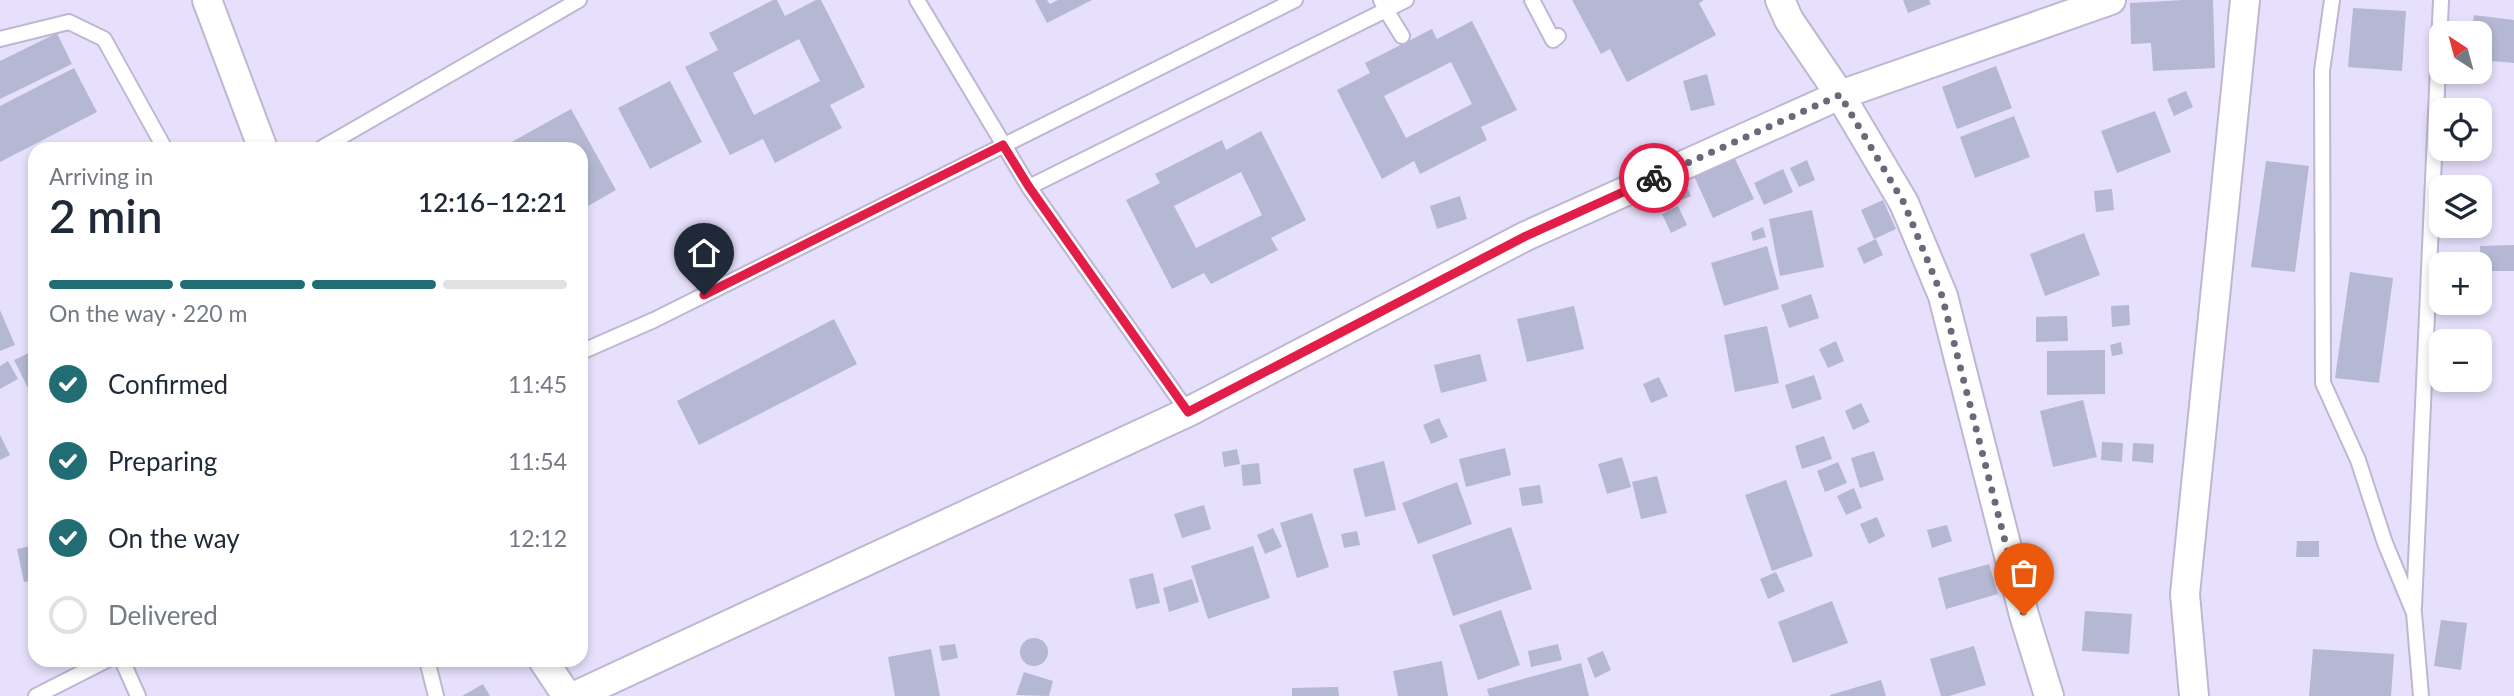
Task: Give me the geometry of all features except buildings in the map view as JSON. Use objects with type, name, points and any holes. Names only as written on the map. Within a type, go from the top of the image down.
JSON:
[{"type":"street","points":[[207,0],[260,142]]},
{"type":"street","points":[[575,696],[1188,412],[1526,236],[1840,95],[2111,0]]},
{"type":"street","points":[[2194,696],[2185,594],[2245,0]]},
{"type":"street","points":[[1786,7],[1904,203],[1942,296],[2024,615],[2049,696]]},
{"type":"street","points":[[547,667],[566,696]]},
{"type":"lane","points":[[332,142],[579,0]]},
{"type":"lane","points":[[917,0],[1029,187],[1188,412]]},
{"type":"lane","points":[[588,349],[654,320],[1295,0]]},
{"type":"lane","points":[[1029,187],[1384,5],[1406,0]]},
{"type":"lane","points":[[1532,0],[1553,40],[1558,36]]},
{"type":"lane","points":[[2332,0],[2322,71],[2323,383],[2358,460],[2385,543],[2414,613]]},
{"type":"lane","points":[[2421,696],[2414,613],[2441,0]]},
{"type":"lane","points":[[1384,5],[1402,36]]},
{"type":"lane","points":[[0,38],[69,22],[104,39],[161,142]]},
{"type":"lane","points":[[36,696],[93,667]]},
{"type":"lane","points":[[124,667],[138,696]]},
{"type":"lane","points":[[428,667],[436,696]]},
{"type":"way so far","points":[[1654,178],[1840,95],[1904,203],[1942,296],[2024,615]]},
{"type":"route","points":[[704,295],[1003,145],[1029,187],[1188,412],[1526,236],[1654,178]]}]
